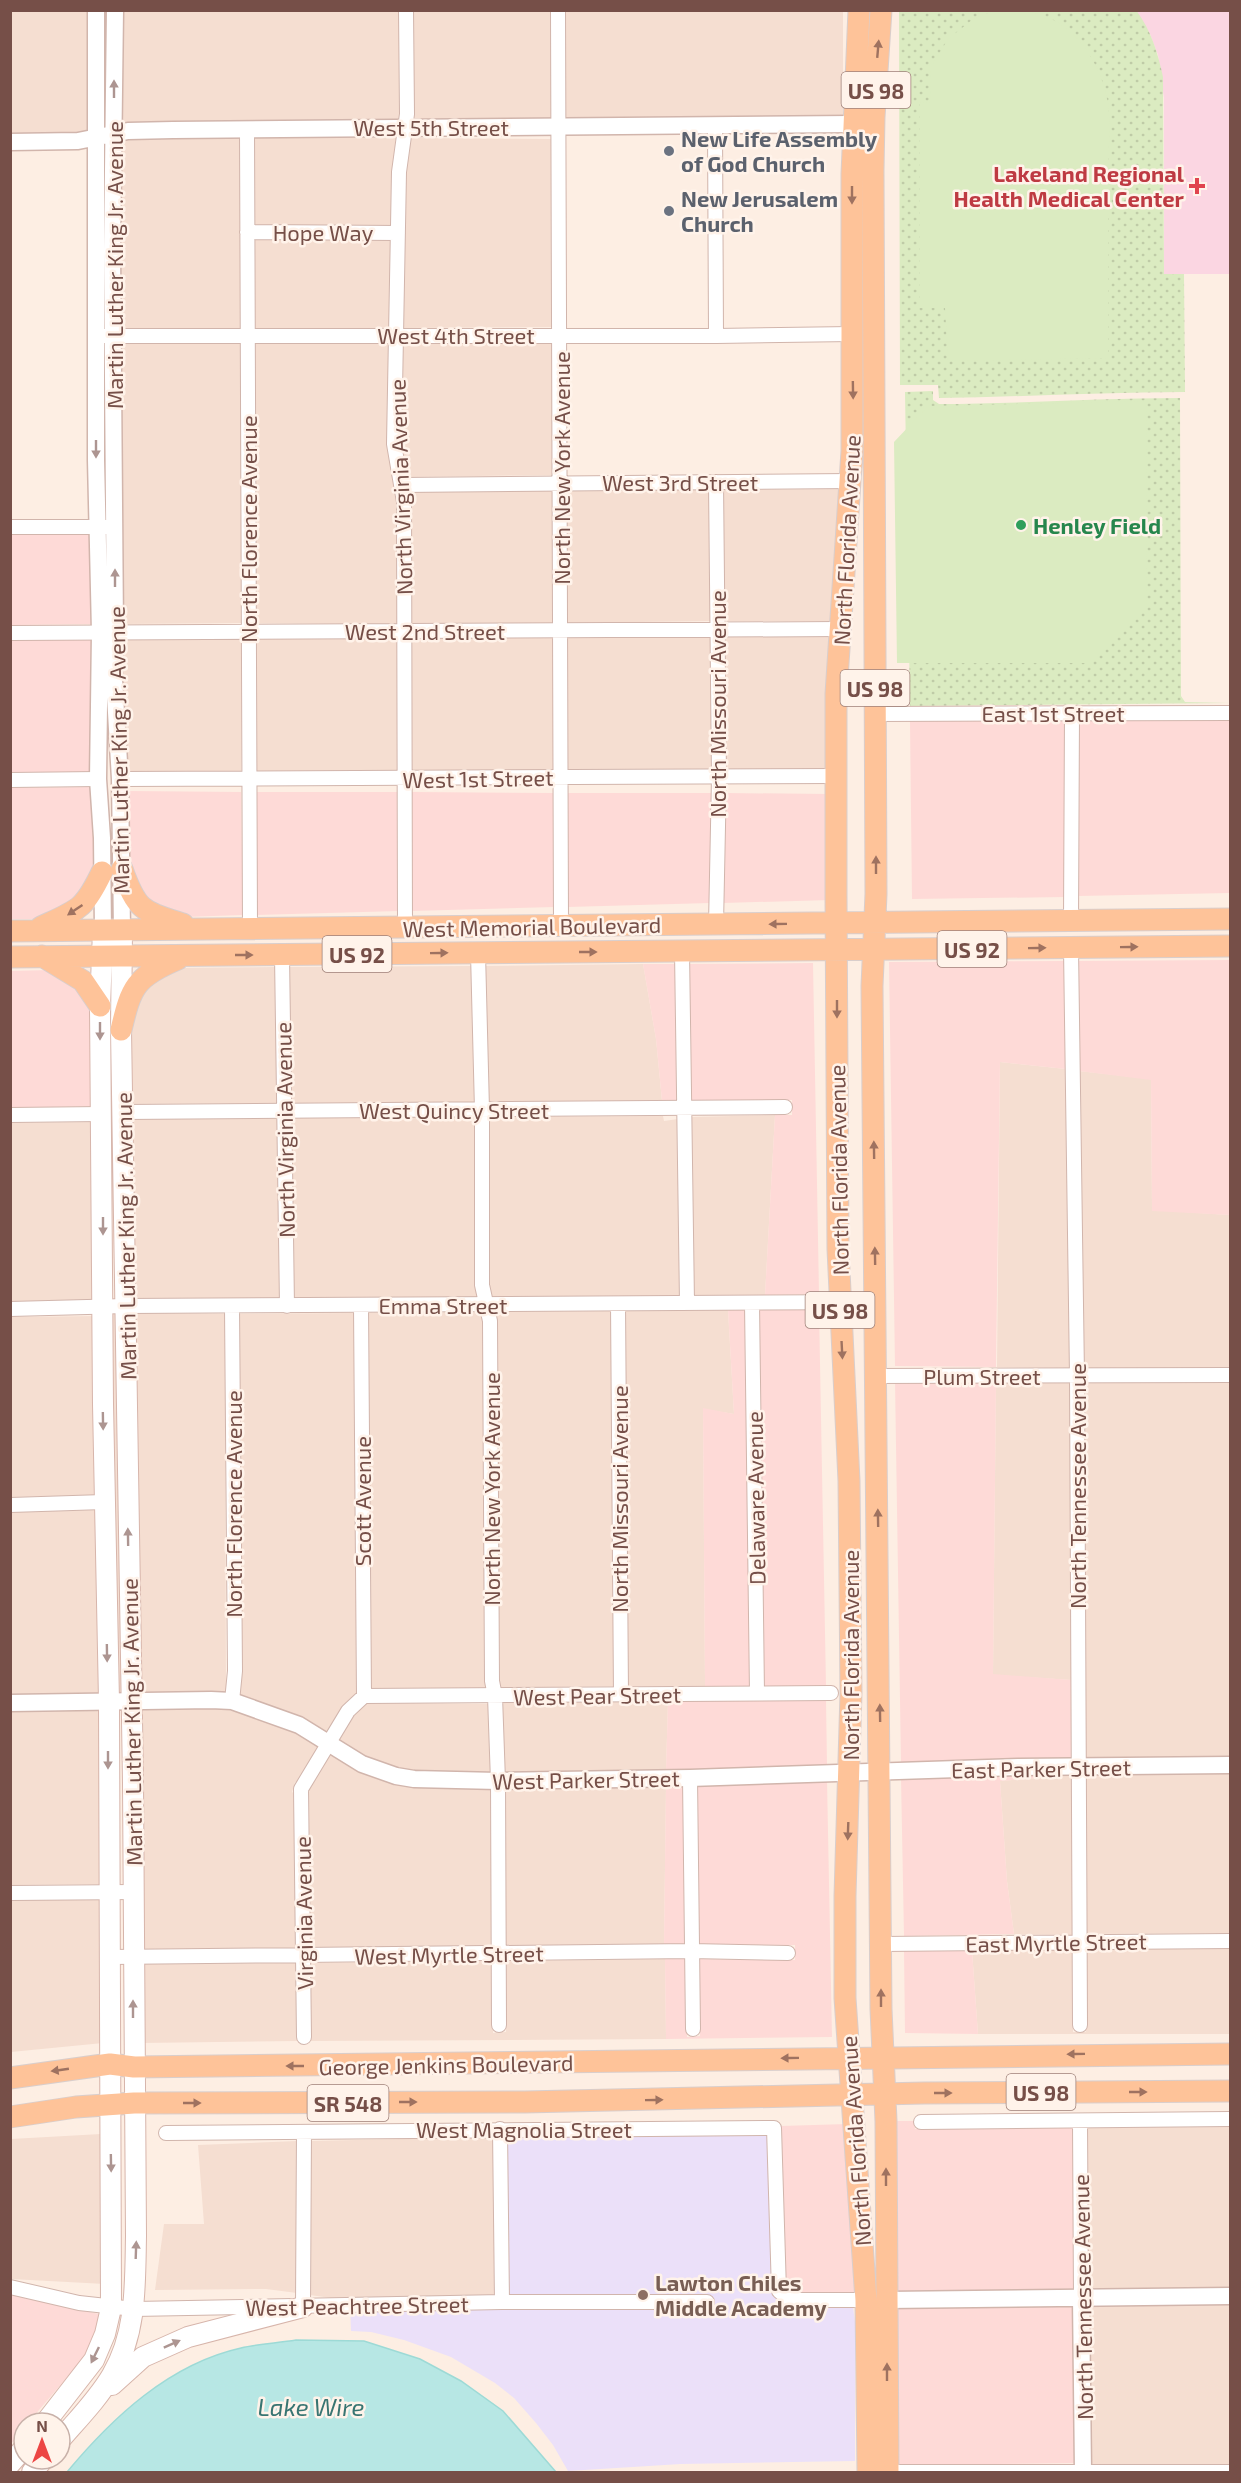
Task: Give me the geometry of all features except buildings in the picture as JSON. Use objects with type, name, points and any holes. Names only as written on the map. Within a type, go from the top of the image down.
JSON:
[{"type":"main road","name":"North Florida Avenue","points":[[859,10],[852,124],[851,481],[836,694],[836,776],[840,1302],[849,1491],[850,1772],[844,1955],[848,2057],[866,2300],[868,2472]]},
{"type":"main road","name":"North Florida Avenue","points":[[882,10],[873,170],[875,759],[872,986],[888,2472]]},
{"type":"main road","points":[[852,124],[873,170]]},
{"type":"main road","points":[[851,481],[862,498],[867,520],[866,724],[875,759]]},
{"type":"main road","points":[[32,931],[79,908],[112,870],[144,910],[198,929]]},
{"type":"main road","name":"US 92","points":[[874,923],[1230,919]]},
{"type":"main road","name":"West Memorial Boulevard","points":[[10,931],[874,923]]},
{"type":"main road","name":"Martin Luther King Jr. Avenue","points":[[72,2426],[112,2375],[128,2338],[134,2309],[136,2236],[124,1112],[121,1030],[111,956],[112,931]]},
{"type":"main road","name":"US 92","points":[[837,950],[1230,946]]},
{"type":"main road","name":"West Memorial Boulevard","points":[[10,957],[837,950]]},
{"type":"main road","points":[[121,1030],[129,994],[157,967],[186,955]]},
{"type":"main road","points":[[41,956],[82,981],[100,1006]]},
{"type":"main road","name":"Martin Luther King Jr. Avenue","points":[[54,2411],[94,2360],[105,2334],[111,2308],[109,1701],[104,1502],[100,1006],[111,956]]},
{"type":"main road","name":"US 98","points":[[883,2057],[1230,2054]]},
{"type":"main road","name":"George Jenkins Boulevard","points":[[10,2078],[110,2064],[134,2067],[395,2065],[883,2057]]},
{"type":"main road","name":"US 98","points":[[852,2096],[1230,2091]]},
{"type":"main road","name":"George Jenkins Boulevard","points":[[10,2117],[34,2112],[134,2103],[525,2102],[852,2096]]},
{"type":"main road","points":[[92,2403],[143,2357],[169,2345],[188,2337],[303,2307]]},
{"type":"main road","points":[[867,2390],[878,2414],[882,2468],[888,2472]]},
{"type":"street","name":"Martin Luther King Jr. Avenue","points":[[96,10],[105,137],[113,335],[115,527],[98,779],[112,870]]},
{"type":"street","name":"Martin Luther King Jr. Avenue","points":[[112,931],[112,870],[120,779],[114,679],[97,527],[96,336],[105,137],[115,10]]},
{"type":"street","name":"North Virginia Avenue","points":[[405,927],[404,502],[394,444],[399,172],[407,114],[406,10]]},
{"type":"street","name":"North New York Avenue","points":[[558,10],[561,335],[561,925]]},
{"type":"street","points":[[716,124],[716,336]]},
{"type":"street","name":"West 5th Street","points":[[10,142],[78,141],[128,131],[405,126],[852,124]]},
{"type":"street","name":"North Florence Avenue","points":[[248,129],[250,929]]},
{"type":"street","name":"Hope Way","points":[[248,232],[398,232]]},
{"type":"street","name":"West 4th Street","points":[[96,336],[716,336],[852,333]]},
{"type":"street","name":"West 3rd Street","points":[[401,485],[851,481]]},
{"type":"street","name":"North Missouri Avenue","points":[[716,482],[719,777],[716,925]]},
{"type":"street","points":[[10,527],[115,527]]},
{"type":"street","name":"West 2nd Street","points":[[10,633],[249,630],[405,632],[840,629]]},
{"type":"street","points":[[1071,921],[1072,713]]},
{"type":"street","name":"East 1st Street","points":[[875,714],[1230,714]]},
{"type":"street","name":"West 1st Street","points":[[120,779],[836,776]]},
{"type":"street","points":[[10,780],[98,779]]},
{"type":"street","name":"North Tennessee Avenue","points":[[1071,948],[1077,1376],[1080,2025]]},
{"type":"street","points":[[682,951],[687,1303]]},
{"type":"street","name":"North New York Avenue","points":[[478,953],[482,1110],[482,1286],[490,1321],[492,1681],[495,1696],[498,1781],[500,2025]]},
{"type":"street","name":"North Virginia Avenue","points":[[282,955],[286,1306]]},
{"type":"street","name":"West Quincy Street","points":[[124,1112],[785,1107]]},
{"type":"street","points":[[10,1115],[102,1114]]},
{"type":"street","name":"Emma Street","points":[[10,1309],[126,1306],[876,1302]]},
{"type":"street","name":"Delaware Avenue","points":[[752,1303],[757,1693]]},
{"type":"street","name":"North Missouri Avenue","points":[[618,1304],[621,1694]]},
{"type":"street","name":"Scott Avenue","points":[[361,1306],[364,1696]]},
{"type":"street","name":"North Florence Avenue","points":[[232,1307],[235,1671],[232,1701]]},
{"type":"street","name":"Plum Street","points":[[877,1376],[1230,1375]]},
{"type":"street","points":[[10,1505],[104,1502]]},
{"type":"street","name":"West Pear Street","points":[[364,1696],[831,1693]]},
{"type":"street","points":[[10,1703],[131,1700],[232,1701],[299,1725],[328,1744],[348,1711],[364,1696]]},
{"type":"street","name":"West Parker Street","points":[[328,1744],[362,1764],[396,1776],[414,1779],[498,1781],[690,1778],[850,1772]]},
{"type":"street","name":"Virginia Avenue","points":[[304,2037],[301,1789],[328,1744]]},
{"type":"street","name":"East Parker Street","points":[[850,1772],[1230,1765]]},
{"type":"street","points":[[690,1778],[693,2030]]},
{"type":"street","points":[[10,1893],[134,1892]]},
{"type":"street","name":"East Myrtle Street","points":[[882,1944],[1230,1941]]},
{"type":"street","name":"West Myrtle Street","points":[[110,1957],[691,1951],[788,1953]]},
{"type":"street","points":[[921,2122],[1230,2119]]},
{"type":"street","name":"North Tennessee Avenue","points":[[1080,2121],[1083,2472]]},
{"type":"street","name":"West Magnolia Street","points":[[166,2133],[774,2128],[779,2291],[790,2300],[866,2300]]},
{"type":"street","points":[[500,2129],[502,2302]]},
{"type":"street","points":[[303,2307],[304,2132]]},
{"type":"street","name":"West Peachtree Street","points":[[10,2287],[111,2308],[134,2309],[502,2302],[706,2302]]},
{"type":"street","points":[[887,2300],[1230,2296]]},
{"type":"street","points":[[888,2472],[1230,2472]]},
{"type":"shaded area","points":[[10,11],[90,11],[91,132],[11,135]]},
{"type":"shaded area","points":[[121,11],[400,11],[399,119],[120,125]]},
{"type":"shaded area","points":[[413,11],[552,11],[552,119],[413,119]]},
{"type":"shaded area","points":[[565,11],[843,11],[843,117],[566,119]]},
{"type":"shaded area","name":"Lakeland Regional Health Medical Center","points":[[1136,11],[1230,11],[1230,274],[1164,274],[1164,98],[1158,55],[1150,34]]},
{"type":"shaded area","points":[[241,137],[241,328],[120,328],[119,140]]},
{"type":"shaded area","points":[[254,137],[396,138],[392,172],[391,225],[254,225]]},
{"type":"shaded area","points":[[410,138],[552,139],[553,327],[403,328],[406,173]]},
{"type":"shaded area","points":[[254,240],[391,240],[389,328],[254,328]]},
{"type":"shaded area","points":[[553,342],[552,475],[406,477],[400,443],[402,343]]},
{"type":"shaded area","points":[[120,343],[241,343],[242,623],[122,624]]},
{"type":"shaded area","points":[[254,343],[389,343],[387,444],[397,503],[398,624],[255,623]]},
{"type":"shaded area","points":[[567,489],[710,490],[710,621],[567,623]]},
{"type":"shaded area","points":[[840,489],[834,621],[724,621],[723,490]]},
{"type":"shaded area","points":[[554,490],[554,623],[411,624],[409,492]]},
{"type":"shaded area","points":[[10,535],[91,535],[93,624],[11,625]]},
{"type":"shaded area","points":[[711,636],[712,769],[568,770],[567,638]]},
{"type":"shaded area","points":[[724,636],[833,636],[829,769],[725,769]]},
{"type":"shaded area","points":[[242,637],[241,772],[127,772],[120,679],[122,639]]},
{"type":"shaded area","points":[[255,637],[398,639],[399,771],[255,772]]},
{"type":"shaded area","points":[[554,637],[555,770],[412,771],[411,639]]},
{"type":"shaded area","points":[[93,639],[92,772],[11,773],[10,640]]},
{"type":"shaded area","points":[[1066,720],[1065,897],[912,899],[910,721]]},
{"type":"shaded area","points":[[1079,720],[1230,721],[1230,893],[1078,896]]},
{"type":"shaded area","points":[[92,787],[95,870],[84,893],[41,919],[11,919],[10,788]]},
{"type":"shaded area","points":[[128,791],[241,792],[243,915],[183,917],[147,904],[129,867]]},
{"type":"shaded area","points":[[255,792],[399,792],[399,911],[256,915]]},
{"type":"shaded area","points":[[412,792],[555,793],[555,907],[412,911]]},
{"type":"shaded area","points":[[568,793],[712,793],[710,903],[568,907]]},
{"type":"shaded area","points":[[725,793],[829,794],[830,900],[723,903]]},
{"type":"shaded area","points":[[1230,960],[1230,1215],[1152,1211],[1151,1080],[1079,1071],[1078,961]]},
{"type":"shaded area","points":[[1064,961],[1066,1069],[1000,1062],[996,1367],[895,1366],[889,962]]},
{"type":"shaded area","points":[[813,963],[819,1294],[765,1295],[775,1115],[792,1115],[792,1100],[691,1101],[689,964]]},
{"type":"shaded area","points":[[643,964],[656,1039],[662,1101],[488,1102],[485,966]]},
{"type":"shaded area","points":[[643,964],[675,964],[678,1101],[662,1101],[656,1039]]},
{"type":"shaded area","points":[[472,966],[475,1102],[291,1103],[289,967]]},
{"type":"shaded area","points":[[275,967],[278,1103],[130,1104],[128,1031],[147,984],[174,968]]},
{"type":"shaded area","points":[[51,970],[67,979],[93,1008],[95,1106],[11,1108],[10,971]]},
{"type":"shaded area","points":[[1000,1062],[1066,1069],[1070,1368],[997,1367]]},
{"type":"shaded area","points":[[1079,1071],[1151,1079],[1152,1210],[1230,1215],[1230,1368],[1084,1368]]},
{"type":"shaded area","points":[[775,1115],[765,1295],[693,1296],[691,1117]]},
{"type":"shaded area","points":[[663,1116],[664,1121],[678,1119],[680,1296],[491,1297],[488,1117]]},
{"type":"shaded area","points":[[475,1117],[475,1285],[477,1297],[293,1298],[291,1118]]},
{"type":"shaded area","points":[[278,1118],[280,1298],[133,1299],[131,1119]]},
{"type":"shaded area","points":[[95,1122],[97,1300],[11,1302],[10,1123]]},
{"type":"shaded area","points":[[819,1309],[826,1686],[764,1686],[759,1310]]},
{"type":"shaded area","points":[[728,1310],[734,1414],[703,1409],[705,1686],[627,1686],[625,1311]]},
{"type":"shaded area","points":[[728,1310],[745,1310],[751,1686],[705,1686],[703,1408],[734,1414]]},
{"type":"shaded area","points":[[611,1311],[614,1686],[500,1688],[495,1312]]},
{"type":"shaded area","points":[[481,1312],[483,1322],[487,1689],[370,1688],[367,1313]]},
{"type":"shaded area","points":[[133,1313],[225,1314],[226,1693],[138,1693]]},
{"type":"shaded area","points":[[354,1313],[357,1692],[343,1706],[326,1734],[239,1696],[241,1671],[239,1314]]},
{"type":"shaded area","points":[[110,1314],[120,1314],[124,1693],[115,1694]]},
{"type":"shaded area","points":[[97,1316],[98,1495],[11,1497],[10,1317]]},
{"type":"shaded area","points":[[895,1381],[996,1382],[993,1674],[1072,1680],[1072,1758],[901,1763]]},
{"type":"shaded area","points":[[996,1382],[1070,1383],[1072,1680],[993,1675]]},
{"type":"shaded area","points":[[1084,1383],[1230,1383],[1230,1757],[1086,1759]]},
{"type":"shaded area","points":[[98,1510],[102,1694],[11,1695],[11,1512]]},
{"type":"shaded area","points":[[668,1701],[666,1770],[505,1773],[502,1703]]},
{"type":"shaded area","points":[[668,1701],[826,1701],[827,1765],[666,1770]]},
{"type":"shaded area","points":[[366,1703],[489,1704],[491,1773],[414,1772],[398,1769],[365,1757],[338,1742],[354,1716]]},
{"type":"shaded area","points":[[138,1708],[231,1709],[296,1732],[318,1746],[298,1782],[295,1782],[292,1792],[295,1794],[297,1948],[140,1949]]},
{"type":"shaded area","points":[[102,1709],[102,1884],[11,1885],[11,1710]]},
{"type":"shaded area","points":[[330,1754],[360,1770],[491,1788],[492,1946],[310,1948],[308,1791]]},
{"type":"shaded area","points":[[1230,1772],[1230,1933],[1086,1934],[1086,1774]]},
{"type":"shaded area","points":[[1072,1773],[1072,1775],[1000,1781],[1007,1881],[1014,1934],[904,1936],[901,1778]]},
{"type":"shaded area","points":[[1072,1775],[1073,1935],[1014,1934],[1007,1881],[1000,1781]]},
{"type":"shaded area","points":[[827,1780],[832,2037],[666,2039],[665,1959],[685,1959],[687,2037],[700,2036],[698,1959],[795,1960],[795,1945],[698,1944],[696,1785]]},
{"type":"shaded area","points":[[666,1785],[664,1944],[506,1946],[505,1788]]},
{"type":"shaded area","points":[[666,1785],[683,1785],[685,1944],[664,1944]]},
{"type":"shaded area","points":[[102,1899],[103,2043],[11,2052],[10,1900]]},
{"type":"shaded area","points":[[1230,1948],[1230,2034],[978,2034],[972,1950],[1073,1950],[1073,2032],[1086,2032],[1086,1949]]},
{"type":"shaded area","points":[[972,1950],[978,2034],[905,2033],[904,1951]]},
{"type":"shaded area","points":[[665,1959],[666,2039],[310,2041],[310,1963],[492,1961],[493,2033],[506,2032],[506,1961]]},
{"type":"shaded area","points":[[297,1963],[297,2041],[140,2043],[140,1964]]},
{"type":"shaded area","points":[[893,2121],[914,2121],[915,2129],[1073,2128],[1074,2290],[893,2293]]},
{"type":"shaded area","points":[[847,2124],[858,2292],[792,2293],[786,2287],[781,2126]]},
{"type":"shaded area","points":[[1230,2126],[1230,2288],[1088,2290],[1087,2128]]},
{"type":"shaded area","name":"Lawton Chiles Middle Academy","points":[[774,2128],[779,2291],[790,2300],[852,2300],[855,2322],[855,2461],[681,2464],[568,2471],[553,2445],[536,2423],[514,2398],[495,2383],[451,2357],[404,2340],[371,2332],[351,2331],[350,2305],[502,2302],[500,2129]]},
{"type":"shaded area","points":[[101,2134],[105,2284],[11,2279],[11,2139]]},
{"type":"shaded area","points":[[493,2137],[495,2295],[331,2298],[310,2295],[310,2141]]},
{"type":"shaded area","points":[[297,2141],[297,2293],[266,2289],[155,2290],[164,2224],[204,2224],[198,2145]]},
{"type":"shaded area","points":[[11,2295],[99,2314],[92,2348],[38,2411],[12,2411],[11,2444]]},
{"type":"shaded area","points":[[1230,2303],[1230,2465],[1090,2464],[1088,2305]]},
{"type":"shaded area","points":[[1074,2305],[1076,2463],[895,2465],[894,2308]]},
{"type":"green space","points":[[1136,10],[1153,42],[1163,77],[1164,274],[1184,274],[1185,392],[939,398],[938,385],[900,385],[899,11]]},
{"type":"green space","points":[[997,11],[1038,14],[1067,29],[1090,55],[1104,86],[1109,122],[1108,358],[948,361],[945,308],[920,308],[920,103],[930,102],[931,67],[948,39],[972,20]]},
{"type":"green space","name":"Henley Field","points":[[933,391],[933,400],[939,404],[1180,398],[1181,696],[1185,702],[1230,703],[910,706],[905,392]]},
{"type":"green space","name":"Henley Field","points":[[1147,401],[1146,608],[1091,663],[897,663],[894,442],[928,406]]},
{"type":"water","name":"Lake Wire","points":[[296,2340],[364,2341],[420,2359],[461,2381],[503,2411],[556,2472],[67,2472],[72,2471],[72,2466],[84,2452],[123,2413],[166,2380],[215,2356],[248,2347]]},
{"type":"place","name":"New Life Assembly of God Church","points":[[669,151]]},
{"type":"place","name":"Lakeland Regional Health Medical Center","points":[[1197,186]]},
{"type":"place","name":"New Jerusalem Church","points":[[669,211]]},
{"type":"place","name":"Henley Field","points":[[1021,525]]},
{"type":"place","name":"Lawton Chiles Middle Academy","points":[[643,2295]]}]
